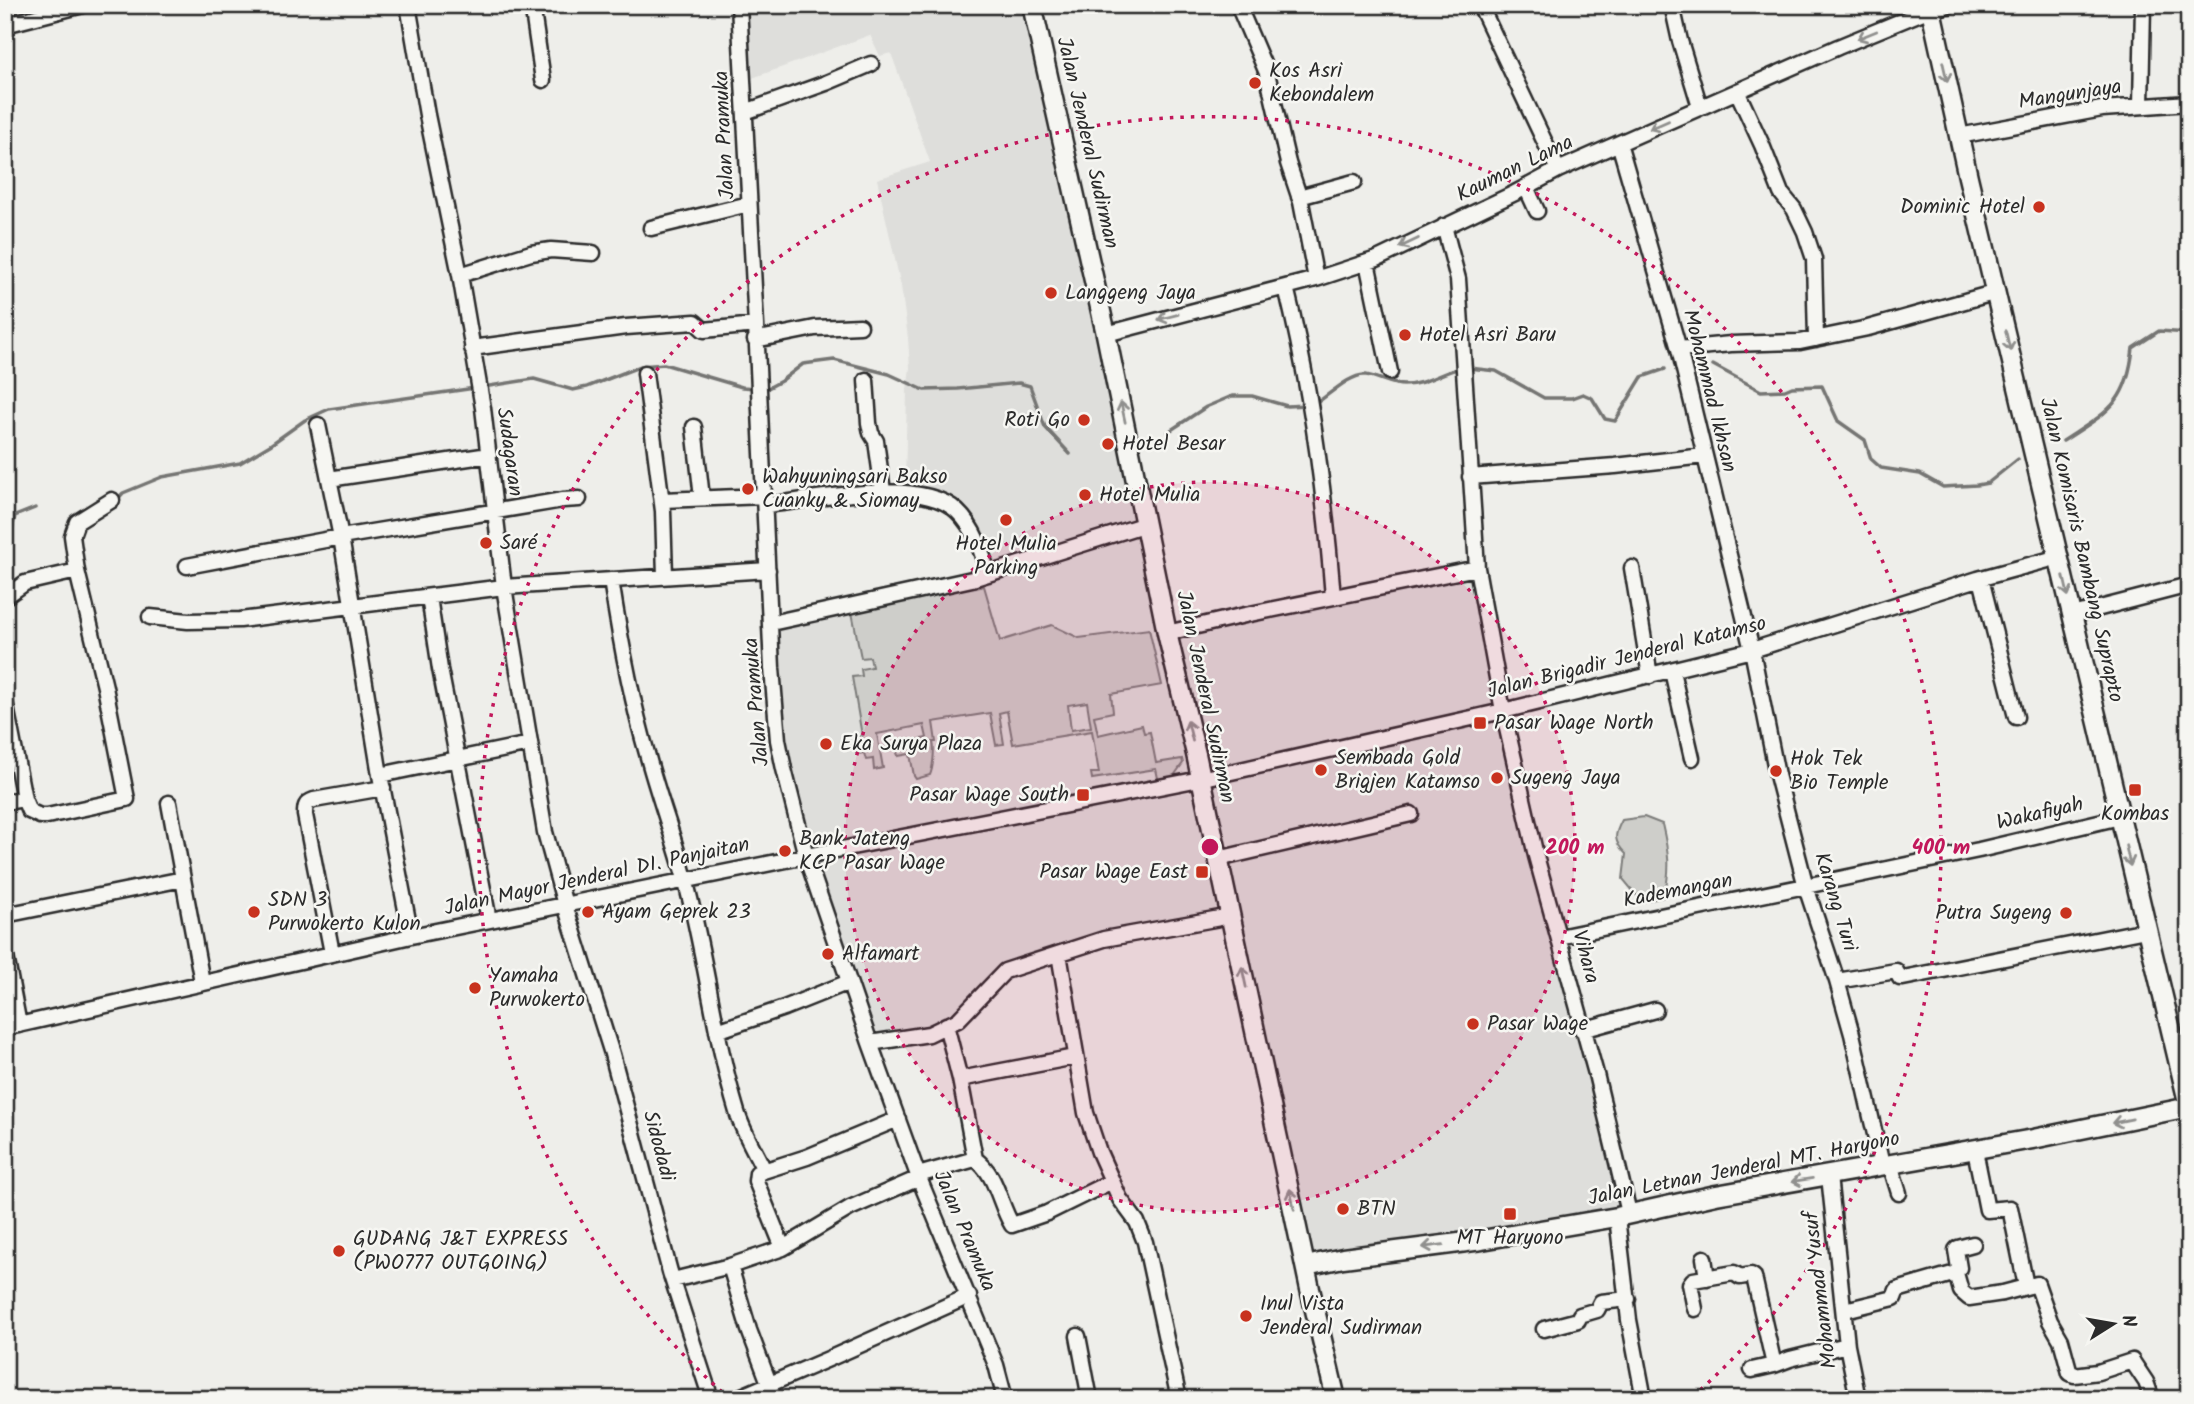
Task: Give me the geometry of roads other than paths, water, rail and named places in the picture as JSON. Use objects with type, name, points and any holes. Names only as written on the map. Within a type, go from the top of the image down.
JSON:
[{"type":"main road","name":"Jalan Jenderal Sudirman","points":[[1032,5],[1107,334],[1167,633],[1196,754],[1336,1399]]},
{"type":"main road","name":"Jalan Komisaris Bambang Suprapto","points":[[1930,8],[2189,1107]]},
{"type":"main road","name":"Jalan Letnan Jenderal MT. Haryono","points":[[1306,1266],[1343,1258],[1482,1240],[1623,1215],[1716,1195],[1975,1150],[2189,1107]]},
{"type":"street","points":[[5,25],[83,5]]},
{"type":"street","name":"Sudagaran","points":[[408,5],[483,408],[504,587],[545,832],[565,905]]},
{"type":"street","points":[[532,5],[543,80]]},
{"type":"street","name":"Jalan Pramuka","points":[[739,5],[772,668],[783,769],[806,856],[870,1043],[918,1177],[996,1364],[1005,1399]]},
{"type":"street","points":[[1238,5],[1267,73],[1288,163],[1299,197],[1316,279]]},
{"type":"street","points":[[1480,5],[1558,170]]},
{"type":"street","points":[[1672,5],[1700,107]]},
{"type":"street","name":"Kauman Lama","points":[[1107,334],[1316,279],[1367,262],[1558,170],[1700,107],[1930,8],[1949,5]]},
{"type":"street","points":[[2141,105],[2143,5]]},
{"type":"street","points":[[745,112],[871,64]]},
{"type":"street","points":[[1737,91],[1781,193],[1794,209],[1805,232],[1814,259],[1816,339]]},
{"type":"street","name":"Mangunjaya","points":[[1959,136],[2102,109],[2189,103]]},
{"type":"street","name":"Mohammad Ikhsan","points":[[1619,143],[1679,349],[1752,650]]},
{"type":"street","points":[[1299,197],[1354,182]]},
{"type":"street","points":[[1526,187],[1537,211]]},
{"type":"street","points":[[651,228],[749,204]]},
{"type":"street","name":"Vihara","points":[[1444,226],[1458,279],[1477,568],[1503,710],[1536,856],[1595,1074],[1623,1215],[1629,1320],[1644,1399]]},
{"type":"street","points":[[460,275],[531,253],[551,250],[593,253]]},
{"type":"street","points":[[1367,262],[1390,372]]},
{"type":"street","points":[[1286,287],[1297,331],[1322,474],[1333,597]]},
{"type":"street","points":[[1679,349],[1800,342],[1868,328],[1997,292]]},
{"type":"street","points":[[472,348],[626,327],[695,322],[704,330],[755,332],[860,326]]},
{"type":"street","points":[[645,373],[662,500],[665,576]]},
{"type":"street","points":[[866,380],[869,423],[876,441],[883,491]]},
{"type":"street","points":[[318,425],[341,537],[411,936]]},
{"type":"street","points":[[694,427],[702,498]]},
{"type":"street","points":[[329,479],[489,455]]},
{"type":"street","points":[[1470,477],[1704,456]]},
{"type":"street","points":[[662,500],[702,498],[765,501],[883,491],[934,499],[956,510],[971,529],[983,554],[988,574]]},
{"type":"street","points":[[187,566],[341,537],[579,499]]},
{"type":"street","points":[[5,701],[24,799],[29,811],[40,816],[127,799],[105,687],[77,571],[72,536],[77,522],[112,500]]},
{"type":"street","points":[[771,623],[988,574],[1146,524]]},
{"type":"street","name":"Jalan Brigadir Jenderal Katamso","points":[[1200,779],[1650,677],[1752,650],[2059,557]]},
{"type":"street","points":[[1167,633],[1477,568]]},
{"type":"street","points":[[1632,568],[1650,677]]},
{"type":"street","points":[[150,617],[188,621],[240,620],[351,604],[504,587],[768,569]]},
{"type":"street","points":[[5,597],[26,583],[77,571]]},
{"type":"street","points":[[1981,579],[2016,717]]},
{"type":"street","points":[[611,580],[629,683],[647,755],[686,880],[717,1031],[738,1115],[764,1170]]},
{"type":"street","points":[[2073,615],[2189,585]]},
{"type":"street","points":[[429,597],[440,669],[489,920]]},
{"type":"street","name":"Karang Turi","points":[[1752,650],[1777,775],[1806,887],[1837,981],[1886,1165],[1899,1193]]},
{"type":"street","points":[[1672,671],[1692,758]]},
{"type":"street","points":[[332,953],[305,815],[308,802],[457,758],[530,744]]},
{"type":"street","name":"Jalan Mayor Jenderal DI. Panjaitan","points":[[12,1026],[411,936],[1200,779]]},
{"type":"street","points":[[5,802],[24,799]]},
{"type":"street","points":[[169,803],[202,982]]},
{"type":"street","points":[[1218,859],[1410,814]]},
{"type":"street","name":"Wakafiyah","points":[[1806,887],[2119,817]]},
{"type":"street","points":[[5,915],[183,879]]},
{"type":"street","name":"Kademangan","points":[[1559,937],[1806,887]]},
{"type":"street","name":"Sidodadi","points":[[565,905],[612,1054],[673,1280],[710,1399]]},
{"type":"street","points":[[870,1043],[929,1034],[958,1020],[1005,971],[1104,939],[1231,916]]},
{"type":"street","points":[[1837,981],[1896,971],[1900,978],[1904,978],[2146,930]]},
{"type":"street","points":[[5,951],[12,1026]]},
{"type":"street","points":[[1059,954],[1086,1113],[1099,1152],[1120,1199],[1137,1222],[1145,1242],[1179,1399]]},
{"type":"street","points":[[717,1031],[784,1009],[849,982]]},
{"type":"street","points":[[1582,1030],[1655,1010]]},
{"type":"street","points":[[946,1025],[960,1079],[975,1159],[990,1176],[1012,1226],[1047,1213],[1112,1181]]},
{"type":"street","points":[[960,1079],[1075,1057]]},
{"type":"street","points":[[783,1248],[755,1174],[807,1157],[898,1119]]},
{"type":"street","points":[[1975,1150],[1987,1210],[2010,1208],[2026,1286]]},
{"type":"street","points":[[673,1280],[730,1266],[783,1248],[850,1208],[918,1177],[975,1159]]},
{"type":"street","name":"Mohammad Yusuf","points":[[1829,1176],[1847,1345],[1858,1399]]},
{"type":"street","points":[[1845,1310],[1894,1298],[1897,1290],[1956,1273],[1959,1268],[1956,1250],[1973,1244]]},
{"type":"street","points":[[1704,1258],[1707,1278]]},
{"type":"street","points":[[730,1266],[749,1330],[775,1399]]},
{"type":"street","points":[[1695,1308],[1691,1282],[1734,1273],[1740,1277],[1751,1275],[1754,1278],[1773,1365]]},
{"type":"street","points":[[1956,1273],[1961,1291],[1969,1297],[2038,1285],[2050,1321],[2062,1343],[2070,1373],[2074,1375],[2098,1371],[2132,1361],[2146,1382],[2152,1399]]},
{"type":"street","points":[[735,1399],[969,1296]]},
{"type":"street","points":[[1544,1329],[1578,1320],[1580,1315],[1597,1310],[1601,1302],[1628,1299]]},
{"type":"street","points":[[1078,1336],[1090,1399]]},
{"type":"street","points":[[1752,1370],[1847,1345]]},
{"type":"waterway","points":[[2063,441],[2103,414],[2120,395],[2126,382],[2133,348],[2159,331],[2189,333]]},
{"type":"waterway","points":[[763,388],[781,381],[803,364],[834,360],[889,374],[924,390],[1019,383],[1030,386],[1045,427],[1070,454]]},
{"type":"waterway","points":[[483,387],[534,379],[573,390],[641,366],[664,364],[742,387],[756,388]]},
{"type":"waterway","points":[[1713,365],[1761,391],[1822,386],[1838,421],[1865,440],[1871,459],[1881,468],[1920,474],[1943,487],[1977,485],[1988,483],[2018,459]]},
{"type":"waterway","points":[[1315,404],[1360,375],[1404,385],[1419,383],[1461,368]]},
{"type":"waterway","points":[[1469,368],[1496,371],[1544,398],[1572,398],[1583,394],[1592,398],[1605,419],[1615,421],[1642,377],[1665,369]]},
{"type":"waterway","points":[[116,501],[123,493],[162,477],[240,463],[305,420],[329,409],[475,388]]},
{"type":"waterway","points":[[1168,432],[1206,407],[1232,396],[1252,396],[1287,406],[1307,405]]},
{"type":"waterway","points":[[5,560],[15,516],[35,508]]},
{"type":"place","name":"Kos Asri Kebondalem","points":[[1255,83]]},
{"type":"place","name":"Dominic Hotel","points":[[2039,207]]},
{"type":"place","name":"Langgeng Jaya","points":[[1051,293]]},
{"type":"place","name":"Hotel Asri Baru","points":[[1405,335]]},
{"type":"place","name":"Roti Go","points":[[1084,420]]},
{"type":"place","name":"Hotel Besar","points":[[1108,444]]},
{"type":"place","name":"Wahyuningsari Bakso Cuanky & Siomay","points":[[748,489]]},
{"type":"place","name":"Hotel Mulia","points":[[1085,495]]},
{"type":"place","name":"Hotel Mulia Parking","points":[[1006,520]]},
{"type":"place","name":"Saré","points":[[486,543]]},
{"type":"place","name":"Pasar Wage North","points":[[1480,723]]},
{"type":"place","name":"Eka Surya Plaza","points":[[826,744]]},
{"type":"place","name":"Sembada Gold Brigjen Katamso","points":[[1321,770]]},
{"type":"place","name":"Hok Tek Bio Temple","points":[[1776,771]]},
{"type":"place","name":"Sugeng Jaya","points":[[1497,778]]},
{"type":"place","name":"Kombas","points":[[2135,790]]},
{"type":"place","name":"Pasar Wage South","points":[[1083,795]]},
{"type":"place","name":"Bank Jateng KCP Pasar Wage","points":[[785,851]]},
{"type":"place","name":"Pasar Wage East","points":[[1202,872]]},
{"type":"place","name":"SDN 3 Purwokerto Kulon","points":[[254,912]]},
{"type":"place","name":"Ayam Geprek 23","points":[[588,912]]},
{"type":"place","name":"Putra Sugeng","points":[[2066,913]]},
{"type":"place","name":"Alfamart","points":[[828,954]]},
{"type":"place","name":"Yamaha Purwokerto","points":[[475,988]]},
{"type":"place","name":"Pasar Wage","points":[[1473,1024]]},
{"type":"place","name":"BTN","points":[[1343,1209]]},
{"type":"place","name":"MT Haryono","points":[[1510,1214]]},
{"type":"place","name":"GUDANG J&T EXPRESS (PWO777 OUTGOING)","points":[[339,1251]]},
{"type":"place","name":"Inul Vista Jenderal Sudirman","points":[[1246,1316]]}]
